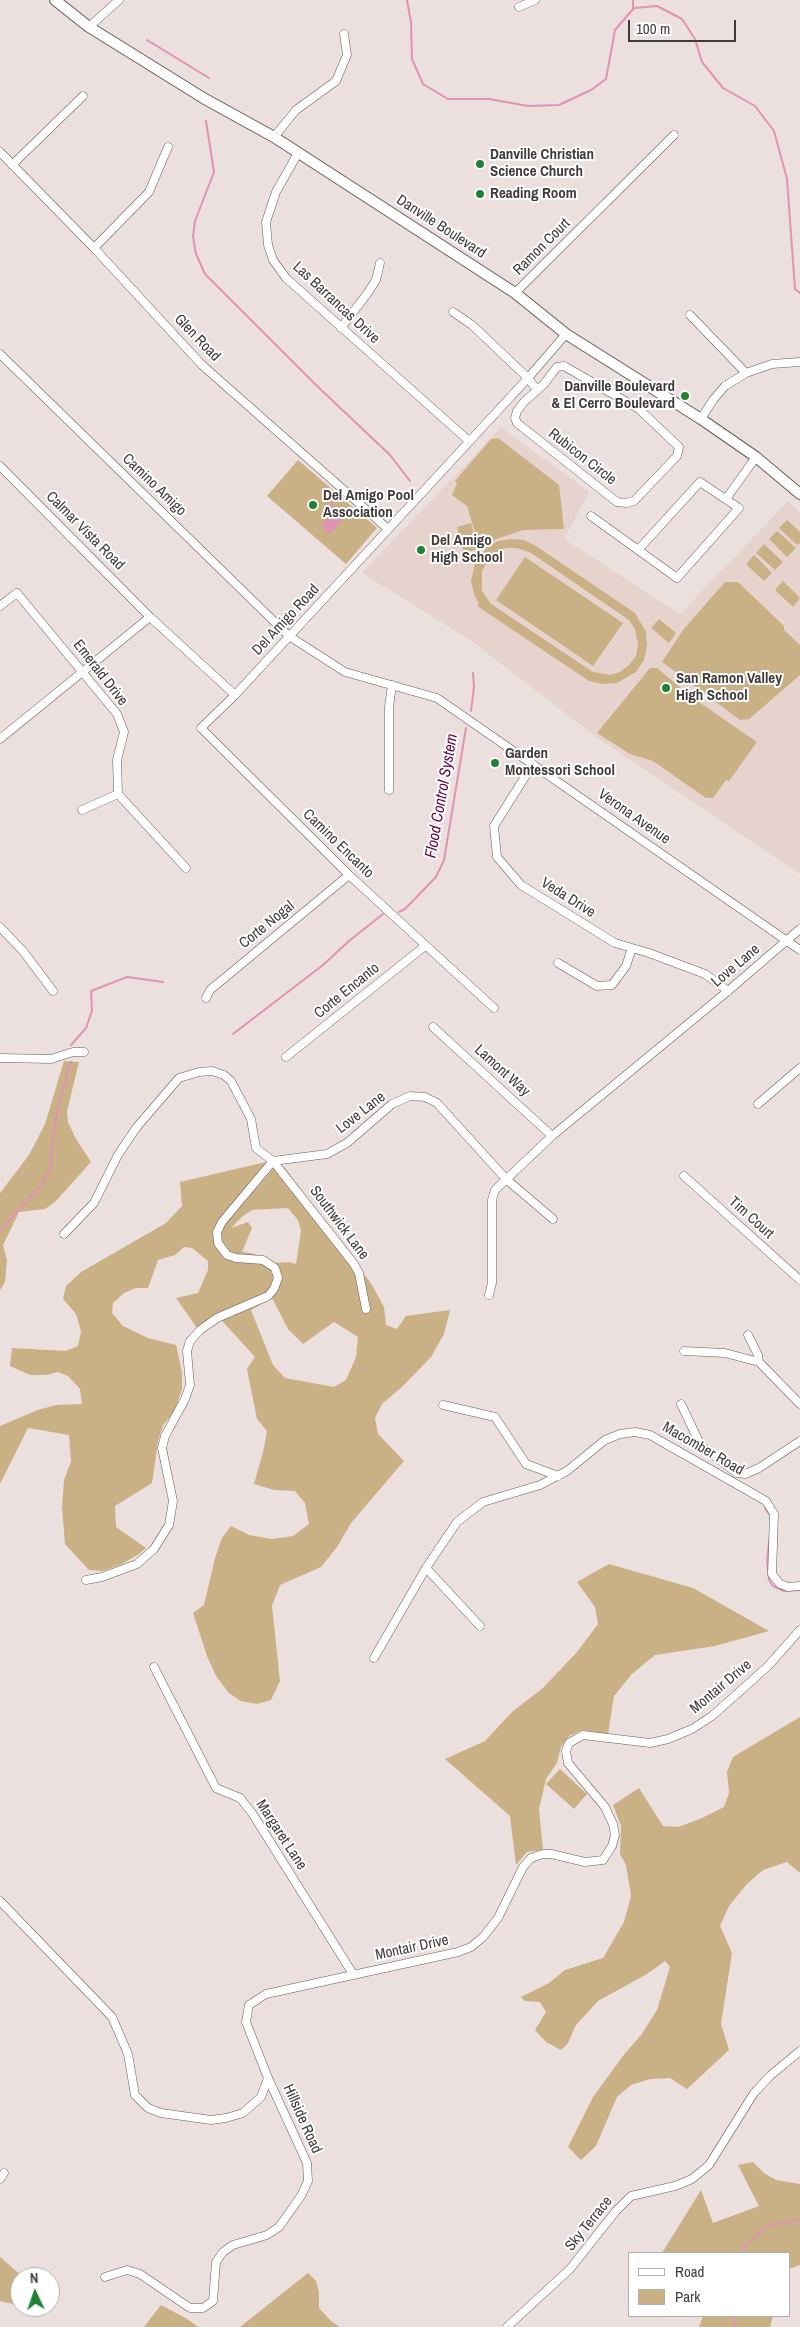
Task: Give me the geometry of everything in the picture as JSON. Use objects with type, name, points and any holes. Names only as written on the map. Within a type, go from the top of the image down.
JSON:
[{"type":"main road","name":"Danville Boulevard","points":[[55,0],[90,27],[205,99],[274,137],[515,293],[566,334],[701,419],[756,457],[800,494]]},
{"type":"street","points":[[90,27],[119,0]]},
{"type":"street","points":[[519,7],[534,0]]},
{"type":"street","points":[[274,137],[296,110],[336,81],[347,55],[344,34]]},
{"type":"street","points":[[12,165],[83,96]]},
{"type":"street","name":"Ramon Court","points":[[515,293],[674,135]]},
{"type":"street","points":[[94,248],[149,192],[168,147]]},
{"type":"street","name":"Glen Road","points":[[0,152],[94,248],[202,365],[388,529]]},
{"type":"street","name":"Las Barrancas Drive","points":[[298,153],[276,192],[266,222],[268,245],[273,260],[286,278],[469,441]]},
{"type":"street","points":[[342,328],[376,280],[380,263]]},
{"type":"street","points":[[453,312],[472,325],[528,378],[537,390]]},
{"type":"street","points":[[690,315],[746,373]]},
{"type":"street","name":"Del Amigo Road","points":[[235,695],[528,378],[566,334]]},
{"type":"street","name":"Camino Amigo","points":[[0,354],[289,636]]},
{"type":"street","points":[[701,419],[713,400],[726,386],[746,373],[772,364],[800,362]]},
{"type":"street","name":"Rubicon Circle","points":[[564,366],[570,368],[639,409],[677,444],[679,447],[676,456],[634,501],[626,503],[617,502],[517,423],[515,418],[517,411],[537,390],[557,367],[564,366]]},
{"type":"street","points":[[726,499],[756,457]]},
{"type":"street","name":"Calmar Vista Road","points":[[0,466],[150,617]]},
{"type":"street","points":[[591,516],[638,550],[677,578],[739,508],[700,482],[638,550]]},
{"type":"street","name":"Emerald Drive","points":[[0,606],[17,593],[118,714],[124,732],[117,760],[118,794]]},
{"type":"street","points":[[0,739],[150,617],[235,695]]},
{"type":"street","name":"Verona Avenue","points":[[289,636],[345,672],[437,698],[800,950]]},
{"type":"street","points":[[389,790],[389,707],[392,685]]},
{"type":"street","name":"Camino Encanto","points":[[235,695],[201,728],[349,875],[494,1008]]},
{"type":"street","name":"Veda Drive","points":[[533,764],[494,826],[498,857],[521,885],[615,943],[705,974],[728,991]]},
{"type":"street","points":[[82,810],[118,794],[186,868]]},
{"type":"street","name":"Corte Nogal","points":[[206,998],[210,990],[349,875]]},
{"type":"street","points":[[0,927],[23,951],[53,991]]},
{"type":"street","name":"Love Lane","points":[[488,1294],[492,1283],[492,1200],[495,1190],[552,1136],[800,929]]},
{"type":"street","name":"Corte Encanto","points":[[286,1057],[425,946]]},
{"type":"street","points":[[558,963],[597,986],[612,986],[626,966],[632,948]]},
{"type":"street","name":"Lamont Way","points":[[433,1026],[552,1136]]},
{"type":"street","points":[[0,1058],[45,1059],[84,1052]]},
{"type":"street","points":[[758,1104],[800,1068]]},
{"type":"street","points":[[64,1234],[94,1203],[118,1155],[136,1128],[179,1078],[190,1074],[212,1072],[224,1075],[231,1081],[251,1119],[256,1148],[273,1161],[222,1222],[217,1232],[218,1243],[227,1254],[236,1258],[263,1260],[275,1268],[278,1278],[274,1289],[264,1299],[217,1318],[200,1330],[190,1341],[187,1352],[190,1385],[185,1399],[165,1436],[162,1448],[173,1501],[169,1525],[154,1549],[137,1564],[102,1577],[86,1580]]},
{"type":"street","name":"Love Lane","points":[[273,1161],[327,1154],[347,1143],[392,1104],[410,1096],[425,1097],[438,1102],[506,1179]]},
{"type":"street","name":"Southwick Lane","points":[[273,1161],[354,1264],[359,1274],[366,1309]]},
{"type":"street","name":"Tim Court","points":[[684,1176],[800,1280]]},
{"type":"street","points":[[506,1179],[553,1219]]},
{"type":"street","points":[[748,1335],[758,1355],[759,1362]]},
{"type":"street","points":[[684,1351],[725,1352],[759,1362],[800,1404]]},
{"type":"street","points":[[681,1404],[701,1446],[737,1472],[745,1474],[759,1468],[800,1441]]},
{"type":"street","points":[[443,1405],[495,1417],[526,1464],[558,1476]]},
{"type":"street","name":"Macomber Road","points":[[374,1658],[426,1568],[458,1522],[483,1502],[540,1485],[558,1476],[567,1471],[604,1440],[620,1434],[635,1432],[650,1435],[771,1505],[775,1525],[772,1574],[780,1584],[788,1587],[800,1586]]},
{"type":"street","points":[[426,1568],[480,1626]]},
{"type":"street","name":"Montair Drive","points":[[268,2078],[246,2022],[249,2005],[266,1994],[458,1952],[471,1946],[483,1937],[498,1918],[523,1868],[532,1858],[543,1854],[551,1854],[585,1862],[595,1863],[603,1860],[612,1846],[615,1835],[613,1824],[605,1807],[568,1763],[566,1751],[569,1743],[583,1736],[650,1743],[692,1729],[712,1716],[769,1665],[800,1630]]},
{"type":"street","name":"Margaret Lane","points":[[154,1667],[207,1774],[216,1788],[240,1798],[252,1813],[353,1974]]},
{"type":"street","points":[[0,1901],[112,2017],[128,2054],[135,2095],[148,2108],[161,2113],[210,2120],[226,2118],[242,2113],[261,2097],[268,2078]]},
{"type":"street","name":"Sky Terrace","points":[[507,2327],[570,2269],[616,2211],[631,2196],[675,2186],[692,2179],[709,2165],[754,2093],[770,2075],[800,2051]]},
{"type":"street","name":"Hillside Road","points":[[105,2277],[127,2270],[140,2274],[190,2308],[203,2308],[213,2301],[216,2262],[223,2252],[233,2245],[268,2235],[279,2227],[301,2196],[308,2176],[307,2163],[268,2078]]},
{"type":"shaded area","name":"San Ramon Valley High School","points":[[501,427],[589,492],[564,539],[680,614],[788,501],[800,513],[800,874],[596,737],[470,640],[362,573]]},
{"type":"shaded area","points":[[329,502],[346,515],[330,534],[321,527],[331,514],[324,508]]},
{"type":"green space","points":[[498,438],[559,485],[564,529],[523,530],[479,545],[467,506],[452,495],[457,483],[455,481],[491,439]]},
{"type":"green space","name":"Del Amigo Pool Association","points":[[298,460],[377,528],[346,564],[267,496]]},
{"type":"green space","points":[[787,520],[800,532],[800,543],[797,545],[779,528]]},
{"type":"green space","points":[[471,523],[478,549],[464,553],[457,527]]},
{"type":"green space","points":[[777,531],[796,548],[787,557],[769,539]]},
{"type":"green space","points":[[524,540],[536,546],[635,613],[646,632],[647,646],[644,660],[636,672],[617,683],[603,684],[589,681],[477,606],[479,604],[471,581],[475,563],[487,547],[498,541]],"holes":[[[506,548],[517,548],[531,553],[629,620],[635,629],[638,645],[636,656],[629,665],[620,672],[610,675],[593,672],[491,604],[482,591],[482,571],[489,558]]]},
{"type":"green space","points":[[764,544],[783,562],[775,570],[756,553]]},
{"type":"green space","points":[[754,555],[772,573],[764,581],[746,564]]},
{"type":"green space","points":[[525,557],[623,623],[593,666],[496,600]]},
{"type":"green space","points":[[783,581],[800,598],[793,607],[775,590]]},
{"type":"green space","points":[[725,582],[738,582],[784,626],[784,630],[800,645],[800,675],[749,719],[740,720],[662,662],[683,630]]},
{"type":"green space","points":[[659,619],[676,633],[669,643],[651,628]]},
{"type":"green space","points":[[650,668],[657,668],[693,698],[757,742],[729,781],[726,780],[713,798],[706,798],[653,761],[630,754],[597,733]]},
{"type":"green space","points":[[64,1061],[79,1062],[67,1111],[68,1122],[76,1139],[91,1162],[55,1202],[45,1209],[19,1212],[3,1245],[7,1260],[5,1282],[0,1290],[0,1193],[29,1155],[45,1124]]},
{"type":"green space","points":[[266,1162],[243,1190],[254,1191],[278,1163],[285,1168],[372,1285],[384,1307],[386,1325],[397,1329],[406,1316],[450,1310],[444,1334],[431,1357],[403,1386],[382,1404],[375,1418],[378,1434],[404,1461],[351,1523],[337,1547],[321,1567],[280,1585],[272,1606],[280,1681],[271,1700],[257,1704],[241,1701],[229,1693],[216,1676],[207,1656],[193,1613],[204,1605],[215,1558],[222,1538],[231,1526],[249,1535],[272,1539],[293,1536],[309,1524],[305,1503],[295,1491],[274,1490],[254,1484],[267,1431],[257,1419],[247,1369],[255,1357],[216,1314],[197,1328],[176,1298],[198,1293],[208,1270],[208,1261],[192,1248],[184,1247],[175,1255],[158,1260],[148,1288],[136,1288],[124,1293],[113,1303],[112,1313],[123,1326],[148,1338],[176,1345],[182,1373],[182,1389],[174,1412],[163,1425],[158,1441],[152,1483],[115,1506],[116,1527],[146,1548],[122,1564],[103,1571],[89,1570],[65,1544],[62,1507],[64,1480],[71,1461],[69,1435],[28,1428],[0,1484],[0,1426],[38,1410],[56,1405],[82,1404],[80,1389],[68,1376],[58,1372],[46,1375],[30,1375],[10,1366],[12,1348],[66,1351],[78,1346],[81,1331],[76,1314],[63,1299],[66,1286],[81,1272],[166,1223],[182,1206],[180,1182]],"holes":[[[288,1208],[298,1220],[301,1231],[296,1264],[290,1262],[273,1263],[255,1254],[242,1252],[252,1228],[248,1222],[231,1228],[244,1215],[252,1210]],[[272,1298],[288,1329],[303,1344],[334,1322],[358,1337],[356,1357],[346,1380],[334,1387],[285,1378],[273,1365],[251,1310]]]},
{"type":"green space","points":[[609,1564],[693,1588],[769,1631],[715,1646],[655,1655],[632,1674],[614,1696],[608,1734],[582,1730],[569,1736],[561,1747],[557,1763],[546,1779],[539,1809],[543,1850],[527,1852],[516,1865],[510,1816],[445,1759],[485,1741],[512,1712],[543,1688],[577,1652],[598,1624],[595,1607],[577,1582]]},
{"type":"green space","points":[[800,1717],[800,1873],[787,1862],[763,1870],[747,1884],[729,1906],[720,1926],[732,1953],[721,2024],[729,2050],[687,2089],[670,2078],[650,2079],[631,2085],[617,2097],[596,2146],[581,2160],[568,2147],[593,2097],[641,2035],[657,2010],[670,1967],[665,1961],[647,1974],[598,2001],[576,2025],[568,2043],[561,2050],[546,2042],[535,2030],[546,2012],[540,2002],[525,2001],[521,1997],[549,1983],[565,1970],[603,1958],[624,1922],[631,1896],[626,1865],[620,1854],[621,1826],[613,1805],[639,1788],[663,1826],[678,1827],[700,1819],[724,1807],[729,1793],[727,1772],[733,1757]]},
{"type":"green space","points":[[560,1769],[587,1794],[574,1809],[546,1784]]},
{"type":"green space","points":[[753,2162],[764,2173],[776,2180],[800,2184],[800,2265],[790,2269],[790,2252],[663,2252],[701,2190],[713,2223],[759,2206],[738,2165]]},
{"type":"green space","points":[[0,2257],[12,2267],[10,2303],[0,2301]]},
{"type":"green space","points":[[308,2273],[316,2281],[319,2292],[319,2308],[331,2321],[340,2327],[240,2327]]},
{"type":"green space","points":[[161,2305],[189,2320],[198,2327],[144,2327]]},
{"type":"green space","points":[[703,2317],[773,2317],[770,2327],[699,2327]]},
{"type":"waterway","points":[[407,0],[411,22],[412,59],[423,84],[448,99],[489,99],[528,106],[559,105],[591,90],[606,79],[615,30],[634,8],[657,6],[682,19],[695,39],[702,62],[723,88],[755,106],[774,131],[787,179],[795,289],[800,293]]},
{"type":"waterway","points":[[633,0],[633,8]]},
{"type":"waterway","points":[[147,40],[209,78]]},
{"type":"waterway","points":[[206,121],[214,172],[195,221],[193,237],[196,254],[205,274],[316,385],[390,455],[410,481]]},
{"type":"waterway","name":"Flood Control System","points":[[471,711],[474,687],[473,673]]},
{"type":"waterway","name":"Flood Control System","points":[[399,912],[405,909],[436,877],[444,860],[466,728]]},
{"type":"waterway","name":"Flood Control System","points":[[233,1034],[323,965],[383,914]]},
{"type":"waterway","points":[[71,1045],[86,1028],[92,1011],[91,991],[127,977],[163,982]]},
{"type":"waterway","points":[[0,1230],[41,1186],[50,1168],[60,1098],[71,1062]]},
{"type":"waterway","points":[[765,1508],[769,1514]]},
{"type":"waterway","points":[[770,1535],[767,1560],[769,1580],[773,1586],[784,1591],[800,1590]]},
{"type":"waterway","points":[[742,2252],[745,2245],[769,2225],[800,2220]]},
{"type":"waterway","points":[[734,2327],[735,2317]]},
{"type":"place","name":"Danville Christian Science Church","points":[[480,164]]},
{"type":"place","name":"Reading Room","points":[[480,194]]},
{"type":"place","name":"Danville Boulevard & El Cerro Boulevard","points":[[685,396]]},
{"type":"place","name":"Del Amigo Pool Association","points":[[313,505]]},
{"type":"place","name":"Del Amigo High School","points":[[421,550]]},
{"type":"place","name":"San Ramon Valley High School","points":[[666,688]]},
{"type":"place","name":"Garden Montessori School","points":[[495,763]]}]
